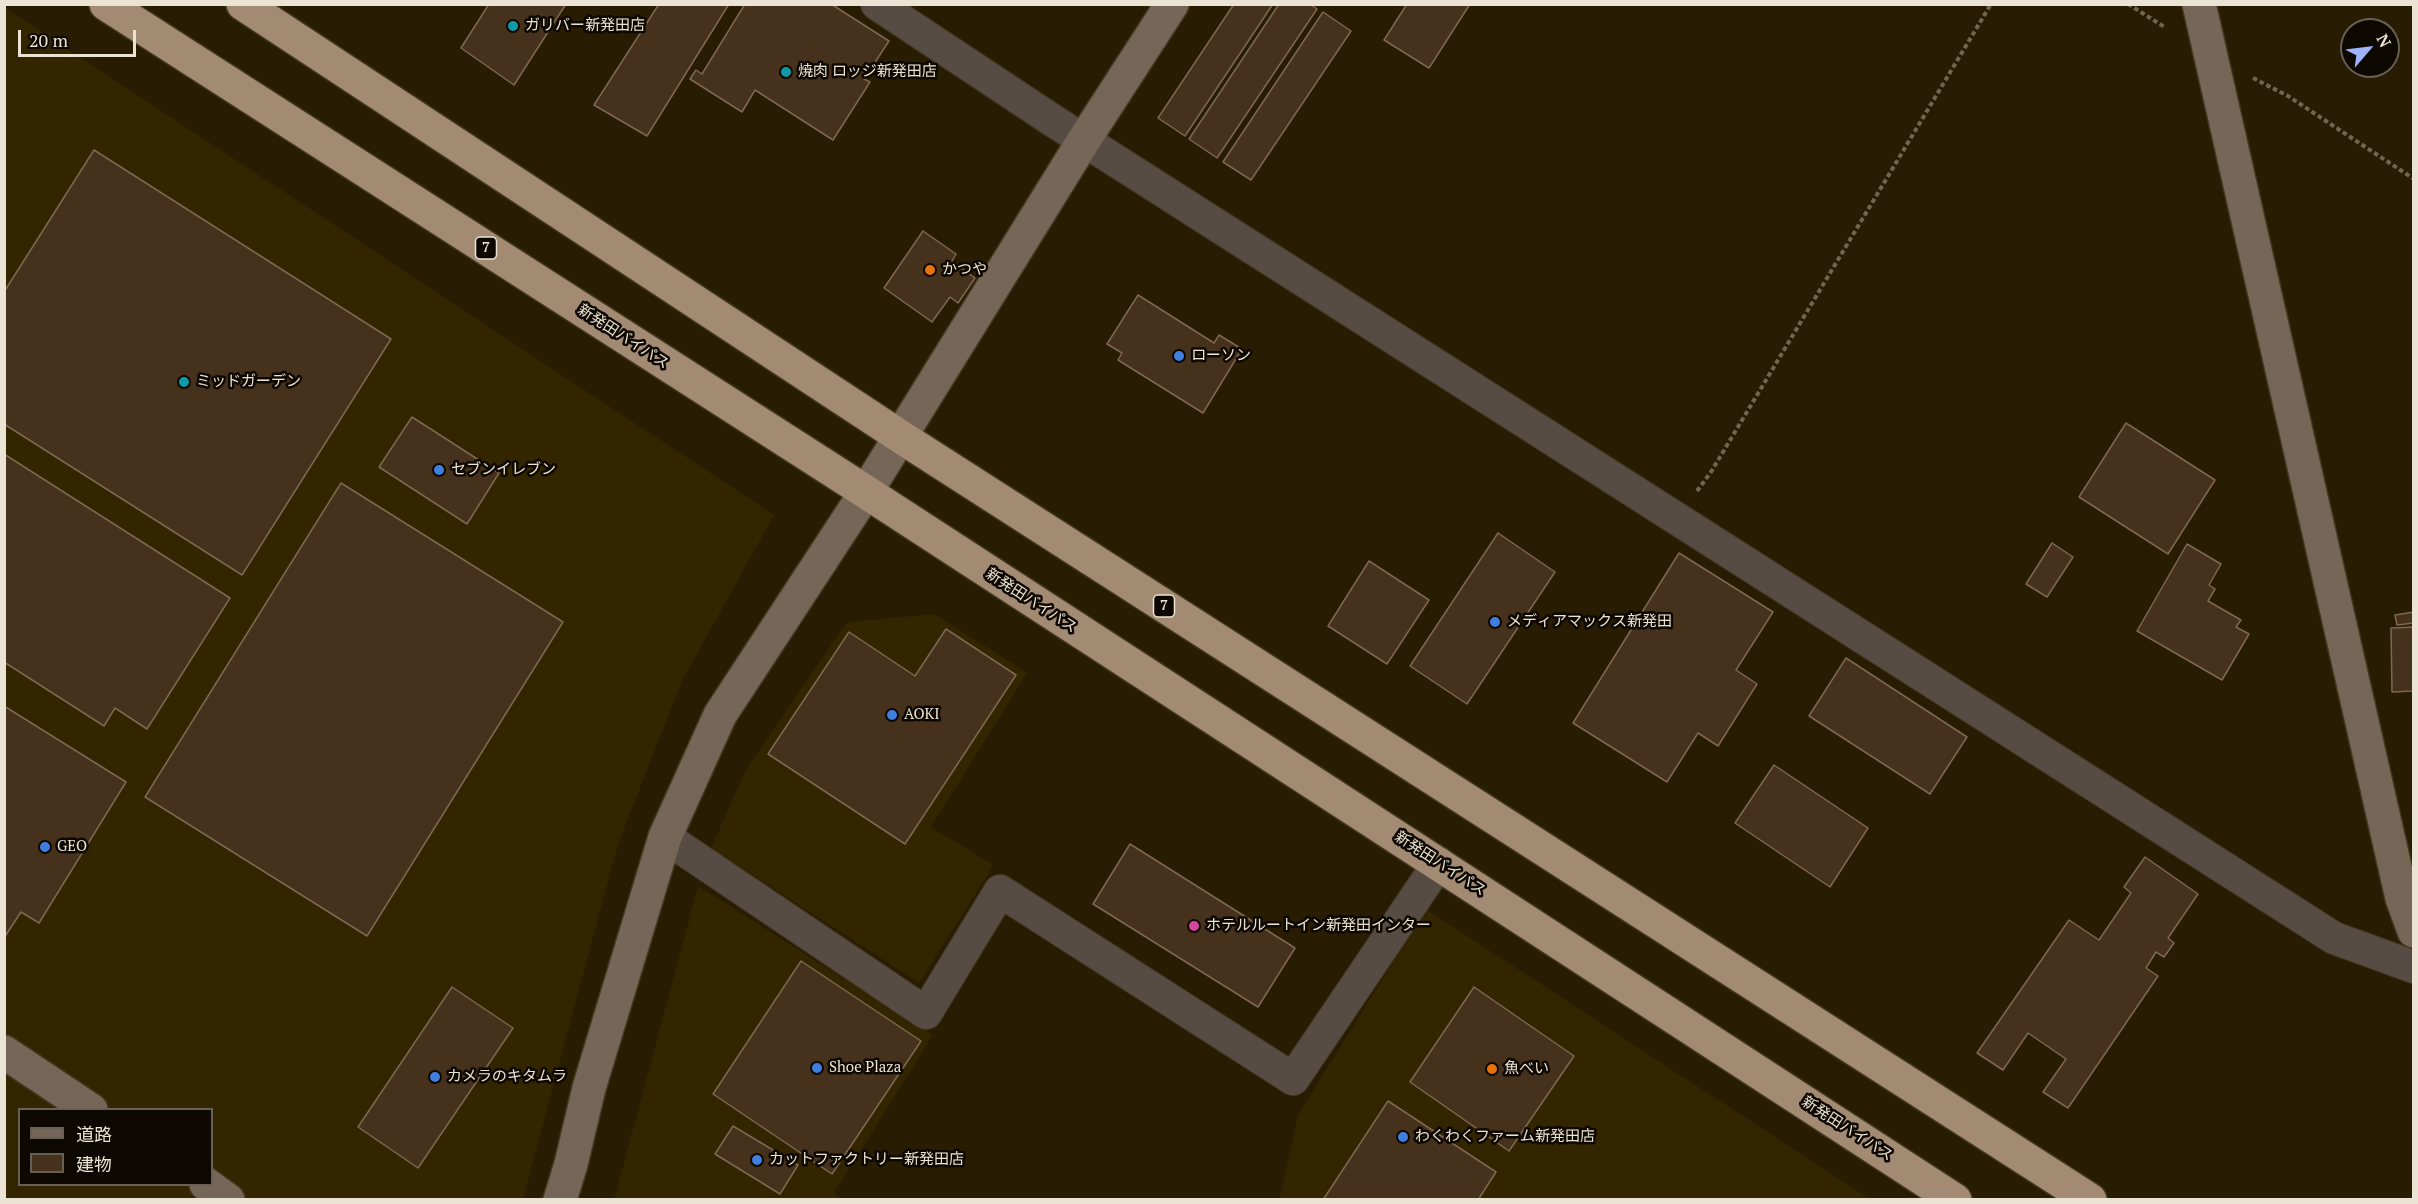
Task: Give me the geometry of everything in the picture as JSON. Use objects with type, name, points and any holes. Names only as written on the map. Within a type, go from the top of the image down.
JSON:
[{"type":"highway","name":"新発田バイパス","points":[[106,4],[866,492],[1955,1200]]},
{"type":"highway","name":"7","points":[[243,4],[901,437],[2090,1200]]},
{"type":"street","points":[[877,4],[1084,140],[2334,938],[2414,967]]},
{"type":"street","points":[[560,1200],[589,1088],[665,837],[720,715],[901,437],[1084,140],[1172,4]]},
{"type":"street","points":[[2199,4],[2399,887],[2414,931]]},
{"type":"street","points":[[665,837],[926,1013],[1000,891],[1293,1079],[1439,863]]},
{"type":"street","points":[[4,1052],[89,1108]]},
{"type":"street","points":[[207,1186],[228,1200]]},
{"type":"path","points":[[1676,518],[1711,472],[1991,4]]},
{"type":"path","points":[[2210,55],[2288,96],[2414,179]]},
{"type":"shaded area","points":[[4,7],[774,515],[682,681],[618,844],[523,1199],[5,1199]]},
{"type":"shaded area","points":[[935,614],[1027,673],[931,827],[994,865],[919,983],[711,848],[745,771],[847,622]]},
{"type":"shaded area","points":[[698,886],[933,1035],[834,1193],[842,1199],[614,1200]]},
{"type":"shaded area","points":[[1426,909],[1870,1199],[1279,1200],[1298,1115]]},
{"type":"building","name":"ガリバー新発田店","points":[[489,4],[566,4],[514,85],[461,48]]},
{"type":"building","points":[[659,4],[729,4],[647,136],[594,105]]},
{"type":"building","name":"焼肉 ロッジ新発田店","points":[[745,4],[831,4],[889,41],[864,79],[870,82],[833,140],[755,90],[742,112],[690,79],[696,70],[702,74]]},
{"type":"building","points":[[1234,4],[1273,4],[1185,136],[1158,118]]},
{"type":"building","points":[[1279,4],[1310,4],[1317,9],[1217,158],[1189,139]]},
{"type":"building","points":[[1407,4],[1470,4],[1429,68],[1384,40]]},
{"type":"building","points":[[1323,12],[1351,31],[1251,180],[1223,162]]},
{"type":"building","name":"ミッドガーデン","points":[[94,150],[391,339],[242,575],[4,424],[4,292]]},
{"type":"building","name":"かつや","points":[[923,231],[956,254],[952,261],[975,278],[958,303],[950,297],[932,322],[884,288]]},
{"type":"building","name":"ローソン","points":[[1138,295],[1214,343],[1219,335],[1242,349],[1203,413],[1118,360],[1122,353],[1107,344]]},
{"type":"building","name":"セブンイレブン","points":[[412,417],[499,473],[467,524],[379,467]]},
{"type":"building","points":[[2126,423],[2215,480],[2168,554],[2079,497]]},
{"type":"building","points":[[4,454],[230,598],[147,729],[115,708],[104,726],[4,662]]},
{"type":"building","points":[[341,483],[563,622],[367,936],[145,797]]},
{"type":"building","points":[[1498,533],[1555,572],[1467,704],[1410,666]]},
{"type":"building","points":[[2052,543],[2073,557],[2047,597],[2026,584]]},
{"type":"building","points":[[2187,544],[2221,564],[2209,585],[2215,589],[2208,601],[2241,620],[2236,627],[2249,634],[2222,680],[2137,631]]},
{"type":"building","points":[[1679,553],[1773,612],[1736,670],[1757,684],[1718,746],[1698,733],[1667,782],[1573,723]]},
{"type":"building","points":[[1369,561],[1429,600],[1387,664],[1328,626]]},
{"type":"building","points":[[2414,612],[2414,623],[2397,625],[2395,615]]},
{"type":"building","points":[[2414,627],[2414,691],[2392,692],[2391,628]]},
{"type":"building","name":"AOKI","points":[[946,629],[1016,675],[905,844],[768,754],[849,632],[915,676]]},
{"type":"building","points":[[1846,658],[1967,737],[1930,794],[1809,716]]},
{"type":"building","name":"GEO","points":[[4,706],[126,782],[39,923],[21,912],[4,938]]},
{"type":"building","points":[[1774,765],[1868,828],[1830,887],[1735,823]]},
{"type":"building","name":"ホテルルートイン新発田インター","points":[[1130,844],[1295,948],[1258,1007],[1093,904]]},
{"type":"building","points":[[2145,857],[2198,894],[2168,938],[2174,943],[2164,957],[2156,952],[2146,968],[2158,976],[2068,1108],[2043,1092],[2066,1059],[2028,1033],[2003,1070],[1977,1053],[2069,920],[2099,940],[2131,893],[2124,887]]},
{"type":"building","name":"Shoe Plaza","points":[[801,961],[921,1041],[832,1174],[713,1094]]},
{"type":"building","name":"カメラのキタムラ","points":[[452,987],[513,1028],[418,1168],[358,1127]]},
{"type":"building","name":"魚べい","points":[[1474,987],[1574,1056],[1509,1151],[1410,1082]]},
{"type":"building","name":"わくわくファーム新発田店","points":[[1388,1101],[1496,1172],[1478,1200],[1323,1200]]},
{"type":"building","name":"カットファクトリー新発田店","points":[[733,1126],[798,1165],[780,1194],[715,1154]]},
{"type":"place","name":"ガリバー新発田店","points":[[513,26]]},
{"type":"place","name":"焼肉 ロッジ新発田店","points":[[786,72]]},
{"type":"place","name":"かつや","points":[[930,270]]},
{"type":"place","name":"ローソン","points":[[1179,356]]},
{"type":"place","name":"ミッドガーデン","points":[[184,382]]},
{"type":"place","name":"セブンイレブン","points":[[439,470]]},
{"type":"place","name":"メディアマックス新発田","points":[[1495,622]]},
{"type":"place","name":"AOKI","points":[[892,715]]},
{"type":"place","name":"GEO","points":[[45,847]]},
{"type":"place","name":"ホテルルートイン新発田インター","points":[[1194,926]]},
{"type":"place","name":"Shoe Plaza","points":[[817,1068]]},
{"type":"place","name":"魚べい","points":[[1492,1069]]},
{"type":"place","name":"カメラのキタムラ","points":[[435,1077]]},
{"type":"place","name":"わくわくファーム新発田店","points":[[1403,1137]]},
{"type":"place","name":"カットファクトリー新発田店","points":[[757,1160]]}]
